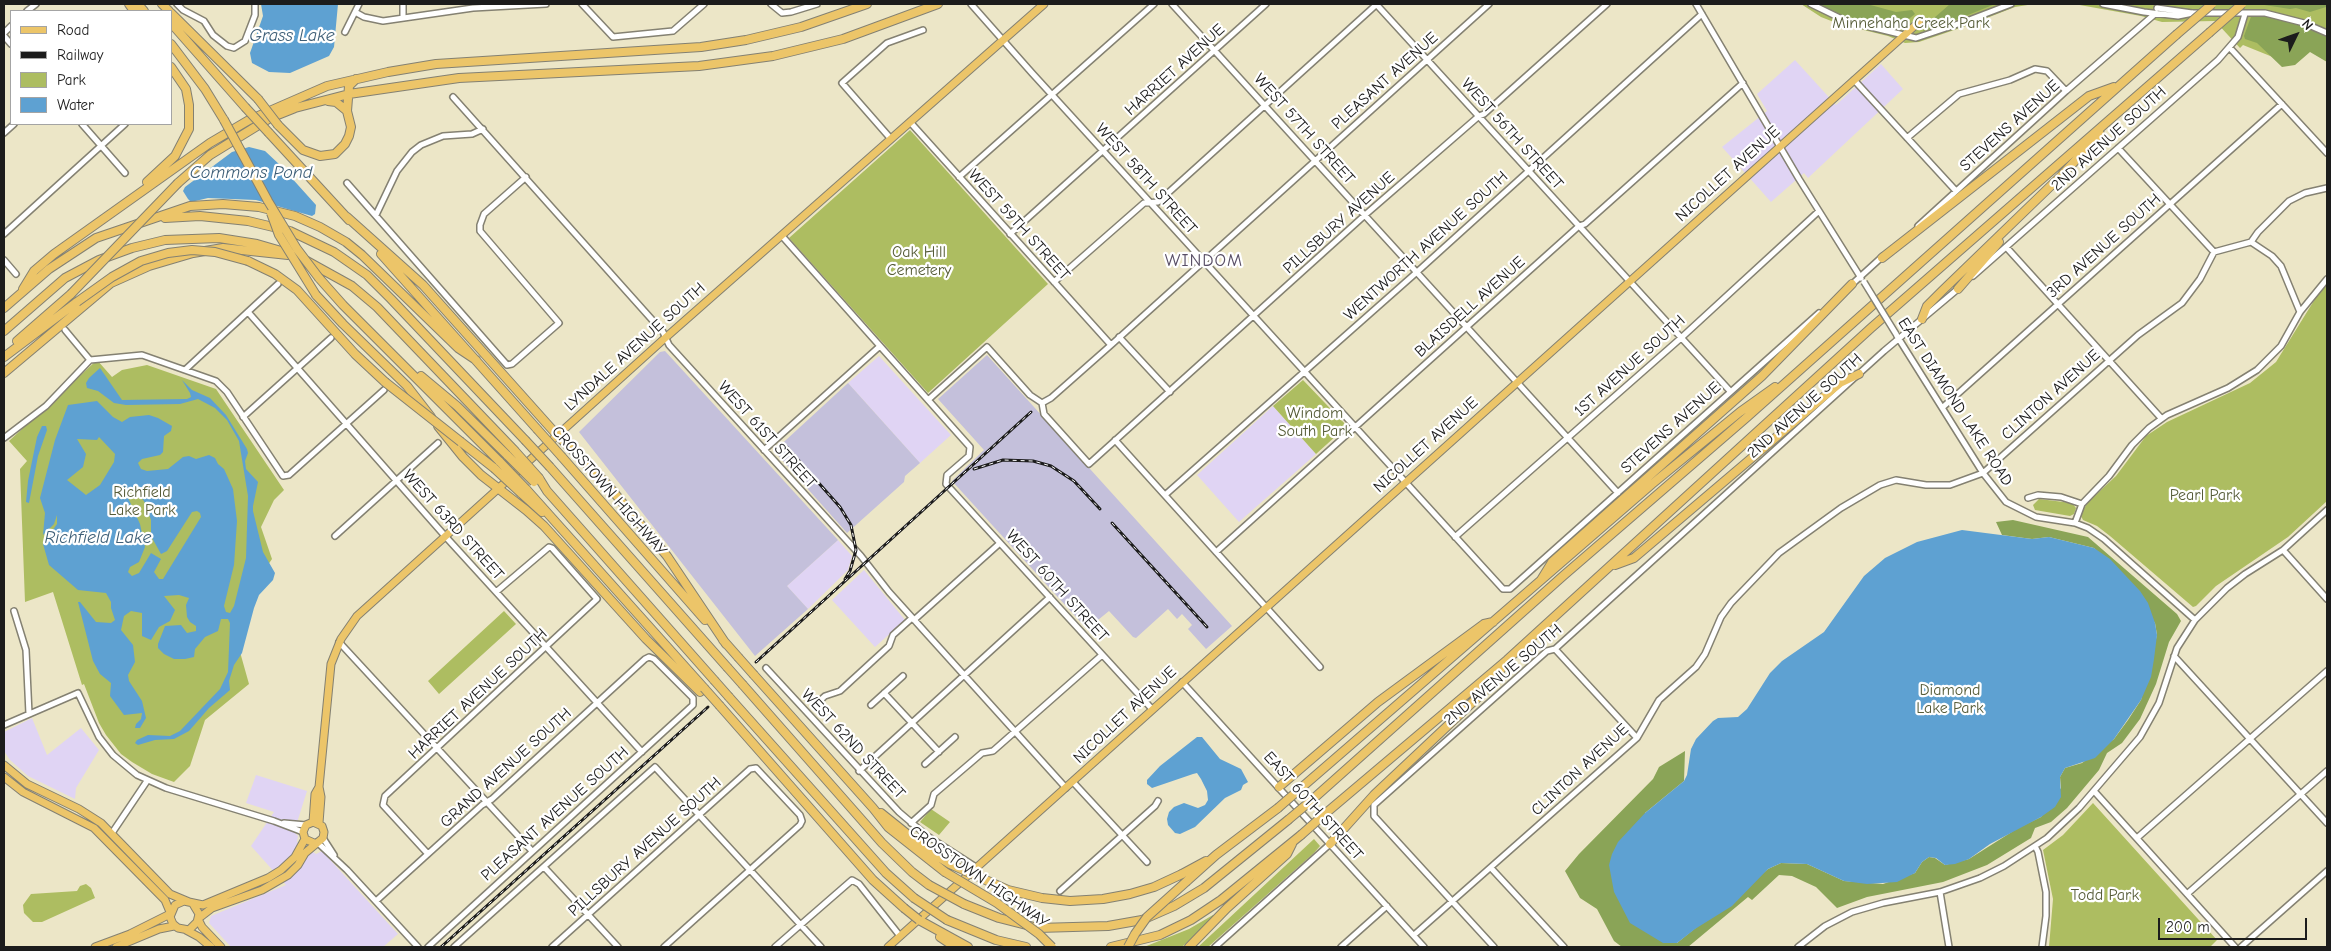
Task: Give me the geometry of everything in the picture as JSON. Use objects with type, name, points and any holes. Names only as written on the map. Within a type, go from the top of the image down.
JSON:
[{"type":"highway","points":[[105,216],[210,143],[249,120],[307,93],[357,78],[409,68],[464,61],[701,47],[746,40],[801,27],[867,4]]},
{"type":"highway","points":[[903,17],[925,4]]},
{"type":"highway","points":[[4,353],[71,294],[178,183],[210,155],[247,131],[294,108],[349,94],[460,78],[699,66],[773,56],[843,39],[938,4]]},
{"type":"highway","points":[[150,220],[200,216],[248,221],[290,231],[334,252],[366,275],[550,467],[882,843],[912,872],[964,904],[999,918],[1038,928],[1108,926],[1142,920],[1174,906],[1204,888],[1288,820],[2212,4]]},
{"type":"highway","points":[[1111,947],[1160,935],[1191,920],[1221,900],[1293,842],[1506,660],[1871,328],[2242,4]]},
{"type":"highway","points":[[172,14],[258,99],[278,125],[303,150],[320,156],[330,155],[342,148],[350,136],[351,127],[347,111],[349,86],[357,78]]},
{"type":"highway","name":"CROSSTOWN HIGHWAY","points":[[172,24],[269,134],[476,360],[726,644],[874,808],[888,827],[945,872],[997,903],[1039,934],[1052,947]]},
{"type":"highway","points":[[172,45],[205,89],[268,201],[297,249],[319,278],[343,305],[500,462],[524,491],[563,529],[702,690],[873,880],[904,908],[955,947]]},
{"type":"highway","points":[[23,289],[34,271],[105,216],[175,156],[189,129],[190,105],[186,89],[172,68]]},
{"type":"highway","points":[[1882,258],[2089,96],[2119,85]]},
{"type":"highway","points":[[321,101],[336,102],[347,111]]},
{"type":"highway","points":[[1958,289],[2116,115]]},
{"type":"highway","points":[[268,201],[279,235],[292,260],[316,295],[407,386],[463,457],[481,475],[544,526],[646,639],[702,690]]},
{"type":"highway","points":[[1922,319],[1927,306],[2035,202]]},
{"type":"highway","points":[[4,308],[23,289],[66,256],[96,238],[190,206],[223,204],[258,207],[294,216],[320,227],[346,242],[362,255],[458,348],[476,360]]},
{"type":"highway","points":[[347,217],[423,285],[557,435],[606,483],[666,556],[726,644]]},
{"type":"highway","points":[[4,331],[65,278],[99,260],[140,246],[165,240],[219,238],[257,244],[295,256],[325,270],[352,286],[377,307],[547,491],[886,873],[914,898],[947,920],[996,940],[1026,947]]},
{"type":"highway","points":[[4,373],[111,282],[149,266],[193,253],[223,248],[295,256]]},
{"type":"highway","points":[[4,357],[77,302],[126,269],[168,253],[192,250],[215,252],[248,261],[275,274],[297,290],[384,386],[524,491]]},
{"type":"highway","points":[[1540,582],[1552,562],[1762,376],[1852,284]]},
{"type":"highway","points":[[385,345],[511,453]]},
{"type":"highway","points":[[1128,947],[1134,934],[1147,917],[1216,855],[1278,808],[1733,418],[1804,365]]},
{"type":"highway","points":[[1610,566],[1634,558],[1840,383],[1859,374]]},
{"type":"highway","points":[[1279,787],[1378,702],[1484,624],[1495,621]]},
{"type":"highway","points":[[1330,844],[1374,796],[1492,684],[1506,660]]},
{"type":"highway","points":[[874,808],[920,845],[950,864],[1008,890],[1042,898],[1070,901],[1103,899],[1130,894],[1154,887],[1216,855]]},
{"type":"highway","points":[[1188,947],[1227,908],[1287,854],[1293,842]]},
{"type":"highway","points":[[933,930],[968,947]]},
{"type":"main road","name":"LYNDALE AVENUE SOUTH","points":[[191,903],[202,905],[278,872],[295,858],[321,797],[319,787],[330,664],[339,642],[365,608],[664,339],[1044,4]]},
{"type":"main road","name":"NICOLLET AVENUE","points":[[888,947],[1919,22]]},
{"type":"main road","points":[[4,765],[27,784],[79,809],[101,823],[170,894],[191,903],[198,910],[202,927],[221,947]]},
{"type":"main road","points":[[4,777],[23,792],[94,828],[165,900],[174,926]]},
{"type":"main road","name":"LYNDALE AVENUE SOUTH","points":[[309,828],[323,828],[318,841]]},
{"type":"main road","points":[[186,930],[194,927],[199,918],[212,908],[279,882],[298,865],[305,853],[318,841],[309,828]]},
{"type":"main road","points":[[106,947],[170,913],[179,902],[191,903]]},
{"type":"main road","points":[[116,947],[159,929],[174,926],[199,937],[211,947]]},
{"type":"main road","points":[[95,947],[122,937]]},
{"type":"street","points":[[177,4],[183,10],[204,21],[213,35],[227,46],[234,48],[245,41],[255,15],[255,4]]},
{"type":"street","points":[[345,32],[359,4]]},
{"type":"street","points":[[403,4],[403,18]]},
{"type":"street","points":[[355,12],[374,20],[403,18],[476,6],[546,4]]},
{"type":"street","points":[[591,4],[584,6],[606,33],[613,37],[672,31],[704,4]]},
{"type":"street","points":[[771,4],[782,13],[817,4]]},
{"type":"street","name":"WEST 58TH STREET","points":[[971,4],[1500,588],[1506,590]]},
{"type":"street","points":[[959,177],[1154,4]]},
{"type":"street","name":"WEST 57TH STREET","points":[[1172,4],[1618,492]]},
{"type":"street","name":"HARRIET AVENUE","points":[[1010,234],[1104,152],[1266,4]]},
{"type":"street","points":[[1054,282],[1144,204],[1158,202],[1377,4]]},
{"type":"street","name":"WEST 56TH STREET","points":[[1377,4],[1730,391]]},
{"type":"street","name":"PLEASANT AVENUE","points":[[1111,345],[1489,4]]},
{"type":"street","name":"PILLSBURY AVENUE","points":[[1042,403],[1044,414],[1089,464],[1366,215],[1479,116],[1484,114],[1607,4]]},
{"type":"street","name":"EAST DIAMOND LAKE ROAD","points":[[1696,4],[1819,211],[1983,473],[1997,492],[2015,508],[2036,516],[2075,523],[2088,528],[2104,539],[2196,620]]},
{"type":"street","points":[[1811,4],[1846,21],[1921,38],[2011,4]]},
{"type":"street","points":[[2103,4],[2157,8],[2193,14],[2245,14],[2255,12],[2279,16],[2327,33]]},
{"type":"street","name":"STEVENS AVENUE","points":[[1506,590],[1510,589],[1852,284],[1862,280],[1882,258],[2157,8]]},
{"type":"street","name":"WENTWORTH AVENUE SOUTH","points":[[1165,495],[1417,272],[1702,14]]},
{"type":"street","name":"2ND AVENUE SOUTH","points":[[1453,901],[1374,816],[1372,810],[1374,805],[1539,657],[1547,651],[1555,649],[1859,374],[1897,336],[1922,319],[2007,248],[2230,48],[2240,30],[2245,14]]},
{"type":"street","points":[[891,139],[842,83],[887,43],[923,30]]},
{"type":"street","points":[[2230,48],[2327,153]]},
{"type":"street","points":[[1907,138],[1950,100],[1964,92],[2010,80],[2035,69],[2047,71],[2066,91]]},
{"type":"street","points":[[1854,80],[1956,191]]},
{"type":"street","name":"BLAISDELL AVENUE","points":[[1216,552],[1579,226],[1585,224],[1743,83]]},
{"type":"street","name":"WEST 61ST STREET","points":[[453,97],[663,332],[664,339],[867,562],[888,592],[1066,788]]},
{"type":"street","name":"3RD AVENUE SOUTH","points":[[1943,407],[2282,104]]},
{"type":"street","name":"WEST 59TH STREET","points":[[910,122],[1111,345]]},
{"type":"street","points":[[83,125],[125,173]]},
{"type":"street","points":[[4,234],[124,125]]},
{"type":"street","points":[[376,215],[398,171],[412,152],[421,145],[443,136],[472,134],[483,129]]},
{"type":"street","points":[[2118,148],[2214,252],[2251,242],[2258,232],[2289,201],[2305,193],[2327,188]]},
{"type":"street","points":[[348,184],[508,365],[512,364],[560,323],[480,231],[484,214],[526,178]]},
{"type":"street","name":"1ST AVENUE SOUTH","points":[[1455,537],[1681,338],[1819,211]]},
{"type":"street","points":[[782,236],[928,400],[987,347],[1030,395],[1042,403],[1051,398],[1111,345]]},
{"type":"street","points":[[2251,242],[2272,256],[2281,266],[2300,312]]},
{"type":"street","points":[[2007,248],[2162,418]]},
{"type":"street","name":"CLINTON AVENUE","points":[[1414,936],[1636,738],[1659,700],[1701,660],[1721,617],[1731,603],[1780,553],[1841,508],[1880,485],[1896,480],[1926,485],[1950,485],[1983,473],[2138,335],[2182,303],[2200,280],[2214,252]]},
{"type":"street","points":[[4,260],[16,274]]},
{"type":"street","points":[[2075,523],[2082,504],[2108,476],[2140,436],[2162,418],[2228,388],[2257,370],[2281,346],[2300,312],[2327,279]]},
{"type":"street","points":[[186,369],[278,284]]},
{"type":"street","name":"WEST 63RD STREET","points":[[248,312],[445,536],[642,752]]},
{"type":"street","points":[[64,330],[90,360]]},
{"type":"street","points":[[1119,337],[1170,392]]},
{"type":"street","points":[[243,417],[331,338]]},
{"type":"street","points":[[764,450],[880,346]]},
{"type":"street","points":[[4,438],[46,406],[90,360],[142,355],[186,369],[222,384],[284,476],[289,475],[346,424],[384,386]]},
{"type":"street","name":"WEST 60TH STREET","points":[[928,400],[970,447],[969,456],[945,479],[946,484],[1152,709]]},
{"type":"street","points":[[1115,440],[1320,667]]},
{"type":"street","points":[[335,536],[438,443]]},
{"type":"street","points":[[2028,498],[2038,495],[2061,497],[2082,504]]},
{"type":"street","points":[[1798,947],[1825,926],[1852,912],[1883,903],[1940,892],[1980,878],[2004,866],[2035,846],[2064,823],[2140,737],[2159,703],[2180,641],[2196,620],[2211,603],[2244,574],[2283,550],[2327,510]]},
{"type":"street","points":[[815,705],[825,696],[840,691],[889,646],[893,636],[1000,543]]},
{"type":"street","name":"HARRIET AVENUE SOUTH","points":[[428,854],[385,808],[382,802],[385,796],[597,599],[549,546],[496,592]]},
{"type":"street","points":[[2283,550],[2327,599]]},
{"type":"street","points":[[860,771],[1050,597]]},
{"type":"street","points":[[14,611],[26,650],[29,714]]},
{"type":"street","points":[[339,642],[532,851]]},
{"type":"street","points":[[1555,649],[1636,738]]},
{"type":"street","points":[[911,823],[931,805],[934,794],[982,752],[993,751],[1016,732],[1102,655]]},
{"type":"street","points":[[2174,656],[2327,823]]},
{"type":"street","name":"GRAND AVENUE SOUTH","points":[[376,901],[644,660],[649,657],[654,659]]},
{"type":"street","name":"PLEASANT AVENUE SOUTH","points":[[428,947],[694,705],[694,698],[654,659]]},
{"type":"street","name":"WEST 62ND STREET","points":[[766,668],[860,771],[911,823],[976,867]]},
{"type":"street","points":[[2137,838],[2327,671]]},
{"type":"street","points":[[871,705],[903,676]]},
{"type":"street","name":"EAST 60TH STREET","points":[[1182,682],[1424,947]]},
{"type":"street","points":[[884,692],[939,752]]},
{"type":"street","points":[[4,725],[78,693],[94,729],[106,746],[124,766],[147,781],[274,821],[309,828]]},
{"type":"street","points":[[925,764],[955,737]]},
{"type":"street","name":"PLEASANT AVENUE SOUTH","points":[[454,947],[655,767],[700,815]]},
{"type":"street","name":"PILLSBURY AVENUE SOUTH","points":[[552,947],[750,769],[756,768],[800,815],[802,821],[750,870]]},
{"type":"street","points":[[2187,894],[2327,771]]},
{"type":"street","points":[[112,833],[147,781]]},
{"type":"street","points":[[1073,782],[1147,862]]},
{"type":"street","points":[[2094,791],[2236,947]]},
{"type":"street","points":[[1060,891],[1155,806],[1158,801]]},
{"type":"street","points":[[700,815],[821,947]]},
{"type":"street","points":[[318,841],[418,947]]},
{"type":"street","points":[[1219,946],[1330,844]]},
{"type":"street","points":[[2035,846],[2038,852],[2046,892],[2046,916],[2042,947]]},
{"type":"street","points":[[544,867],[618,947]]},
{"type":"street","points":[[1491,868],[1564,947]]},
{"type":"street","points":[[664,947],[750,870]]},
{"type":"street","points":[[2241,947],[2327,871]]},
{"type":"street","points":[[1073,879],[1075,886]]},
{"type":"street","points":[[775,947],[852,880],[859,884],[900,936]]},
{"type":"street","points":[[1940,892],[1949,947]]},
{"type":"street","points":[[1453,901],[1494,947]]},
{"type":"street","points":[[1341,947],[1387,906]]},
{"type":"shaded area","points":[[1795,60],[1836,105],[1881,64],[1903,89],[1808,178],[1804,173],[1771,202],[1722,147],[1767,111],[1757,94]]},
{"type":"shaded area","points":[[665,351],[838,540],[787,586],[808,609],[755,656],[579,432],[660,352]]},
{"type":"shaded area","points":[[987,355],[1232,626],[1206,649],[1188,629],[1192,625],[1182,614],[1177,619],[1168,609],[1136,638],[1109,611],[1087,629],[952,481],[984,450],[938,399]]},
{"type":"shaded area","points":[[879,356],[951,435],[920,463],[848,383]]},
{"type":"shaded area","points":[[848,383],[920,463],[905,476],[904,482],[847,533],[774,451]]},
{"type":"shaded area","points":[[1273,406],[1316,454],[1239,522],[1197,475]]},
{"type":"shaded area","points":[[838,540],[852,556],[848,570],[808,609],[787,586]]},
{"type":"shaded area","points":[[864,570],[905,620],[875,647],[832,600]]},
{"type":"shaded area","points":[[32,718],[47,755],[81,728],[99,750],[76,788],[75,799],[28,776],[10,760],[4,751],[4,732]]},
{"type":"shaded area","points":[[256,775],[307,791],[294,832],[298,836],[297,842],[316,854],[322,851],[398,934],[383,947],[231,947],[209,923],[211,916],[286,885],[251,846],[274,812],[246,803]]},
{"type":"green space","name":"Minnehaha Creek Park","points":[[1801,4],[2034,4],[2015,7],[1919,42],[1905,43],[1888,36],[1839,24],[1821,17]]},
{"type":"green space","points":[[1818,4],[1867,4],[1896,12],[1912,10],[1915,14],[1901,25],[1888,27],[1841,15]]},
{"type":"green space","points":[[1950,4],[1995,4],[1946,24],[1923,31],[1925,26]]},
{"type":"green space","points":[[2074,4],[2327,4],[2327,59],[2308,48],[2290,64],[2243,45],[2240,48],[2215,21],[2162,22],[2141,16]]},
{"type":"green space","points":[[2258,4],[2327,4],[2326,7],[2310,12],[2296,8],[2290,9]]},
{"type":"green space","points":[[2252,14],[2302,24],[2327,36],[2327,62],[2310,52],[2295,65],[2282,67],[2257,43],[2245,39],[2244,36]]},
{"type":"green space","name":"Oak Hill Cemetery","points":[[910,130],[1048,284],[928,393],[789,238]]},
{"type":"green space","name":"Pearl Park","points":[[2327,284],[2327,501],[2288,537],[2216,586],[2193,607],[2110,536],[2097,526],[2083,520],[2081,516],[2083,511],[2087,503],[2116,476],[2146,436],[2167,422],[2250,383],[2276,362],[2315,299]]},
{"type":"green space","name":"Richfield Lake Park","points":[[97,360],[112,377],[122,370],[147,365],[216,389],[284,490],[274,500],[261,527],[272,559],[231,620],[249,684],[205,720],[190,766],[174,782],[152,774],[132,762],[121,754],[106,735],[99,723],[84,684],[82,685],[53,592],[25,602],[20,469],[27,461],[9,441]]},
{"type":"green space","name":"Windom South Park","points":[[1303,380],[1347,426],[1316,454],[1273,406]]},
{"type":"green space","points":[[2039,499],[2072,503],[2076,508],[2074,514],[2070,516],[2035,510],[2033,505]]},
{"type":"green space","points":[[2013,520],[2088,537],[2177,614],[2181,621],[2169,642],[2156,684],[2140,719],[2122,743],[2107,753],[2099,770],[2067,808],[2051,822],[2035,828],[2031,838],[1987,865],[1943,882],[1867,897],[1837,908],[1816,887],[1792,876],[1779,875],[1752,900],[1748,897],[1688,947],[1622,947],[1614,941],[1597,909],[1580,898],[1565,871],[1579,854],[1653,779],[1659,767],[1685,751],[1684,781],[1645,813],[1677,943],[1768,869],[1781,863],[1807,864],[1844,881],[1883,884],[1915,873],[1922,862],[1929,857],[1935,858],[1945,865],[1969,859],[2018,828],[2041,817],[2061,788],[2060,777],[2065,768],[2082,763],[2114,739],[2141,700],[2157,635],[2155,623],[2094,548],[2049,537],[2032,539],[2002,535],[1996,522]]},
{"type":"green space","points":[[504,611],[516,624],[439,694],[428,681]]},
{"type":"green space","name":"Todd Park","points":[[2093,803],[2217,940],[2210,947],[2049,947],[2053,899],[2043,850],[2063,835]]},
{"type":"green space","points":[[931,809],[950,822],[939,835],[920,822]]},
{"type":"green space","points":[[1314,839],[1320,846],[1314,853],[1208,947],[1198,947]]},
{"type":"green space","points":[[86,884],[91,888],[95,898],[42,922],[33,922],[24,913],[23,905],[31,894],[77,891],[80,886]]},
{"type":"green space","points":[[1213,915],[1214,917],[1182,947],[1144,947],[1189,929]]},
{"type":"water","name":"Grass Lake","points":[[261,4],[338,4],[334,47],[329,56],[290,73],[269,72],[252,63],[250,53],[263,16]]},
{"type":"water","name":"Commons Pond","points":[[249,147],[265,151],[280,165],[316,205],[315,214],[312,216],[256,200],[208,198],[191,202],[188,199],[183,191],[185,187],[232,152]]},
{"type":"water","name":"Richfield Lake","points":[[100,368],[122,400],[187,399],[191,397],[190,393],[182,380],[192,390],[210,398],[226,415],[247,449],[246,469],[258,482],[253,511],[263,552],[275,573],[273,580],[259,595],[242,653],[234,665],[229,681],[230,690],[209,708],[189,731],[174,739],[155,740],[138,745],[135,743],[137,740],[148,735],[170,736],[180,731],[220,689],[228,672],[230,623],[228,619],[221,619],[218,631],[205,637],[195,649],[194,657],[174,659],[164,654],[158,648],[158,644],[165,626],[181,625],[187,633],[196,631],[196,626],[187,617],[186,605],[189,598],[179,595],[164,596],[175,610],[170,621],[159,627],[151,640],[142,636],[142,613],[131,611],[124,616],[121,630],[133,645],[135,662],[128,675],[129,681],[142,701],[146,718],[140,728],[135,728],[141,719],[142,713],[124,715],[110,696],[111,683],[100,674],[93,661],[78,602],[96,622],[111,623],[115,620],[111,602],[106,593],[78,590],[49,565],[43,544],[57,524],[57,515],[54,524],[43,535],[45,513],[40,498],[55,440],[68,405],[97,401],[113,417],[122,422],[130,417],[149,415],[172,426],[171,431],[164,436],[163,452],[160,455],[142,459],[138,463],[141,469],[147,471],[168,469],[183,457],[189,456],[196,459],[209,455],[215,458],[224,469],[233,489],[237,521],[234,565],[224,606],[226,612],[230,613],[234,606],[246,558],[248,496],[239,441],[227,420],[215,408],[198,399],[180,404],[126,405],[114,403],[98,391],[87,388],[86,383]],"holes":[[[99,437],[115,454],[114,462],[100,485],[86,495],[67,480],[83,467],[86,454],[77,439],[97,440]],[[137,490],[145,503],[151,520],[151,536],[161,554],[167,551],[192,512],[197,511],[200,513],[201,517],[163,579],[159,579],[154,572],[161,559],[151,553],[139,573],[132,576],[128,572],[130,567],[139,562],[145,547],[140,524],[125,491]]]},
{"type":"water","points":[[42,426],[46,426],[47,430],[38,456],[29,503],[26,502],[28,481],[37,437]]},
{"type":"water","name":"Diamond Lake Park","points":[[1962,530],[2032,539],[2049,537],[2094,548],[2110,559],[2140,591],[2148,603],[2157,635],[2151,677],[2141,700],[2114,739],[2095,758],[2065,768],[2060,777],[2061,797],[2055,807],[2041,817],[1990,844],[1969,859],[1945,865],[1936,858],[1929,857],[1922,862],[1915,873],[1897,882],[1867,884],[1844,881],[1807,864],[1781,863],[1768,869],[1732,906],[1695,929],[1677,943],[1663,943],[1630,923],[1614,892],[1609,865],[1612,854],[1618,842],[1645,813],[1684,781],[1687,775],[1691,749],[1696,739],[1718,718],[1738,717],[1747,709],[1770,673],[1782,661],[1824,632],[1864,576],[1885,558],[1917,542]]},
{"type":"water","points":[[1197,737],[1202,737],[1220,759],[1241,769],[1248,782],[1243,785],[1241,790],[1225,798],[1195,827],[1180,834],[1175,833],[1168,825],[1167,819],[1169,812],[1174,807],[1184,803],[1198,808],[1205,805],[1208,800],[1207,791],[1201,779],[1197,773],[1152,788],[1147,784],[1147,780],[1160,766]]},
{"type":"railway","points":[[756,662],[1031,412]]},
{"type":"railway","points":[[785,445],[840,507],[851,525],[856,550],[850,571],[845,579]]},
{"type":"railway","points":[[974,469],[1003,460],[1033,461],[1051,466],[1074,481],[1100,509]]},
{"type":"railway","points":[[1112,523],[1207,627]]},
{"type":"railway","points":[[441,947],[708,707]]},
{"type":"district","name":"WINDOM","points":[[1204,261]]}]
